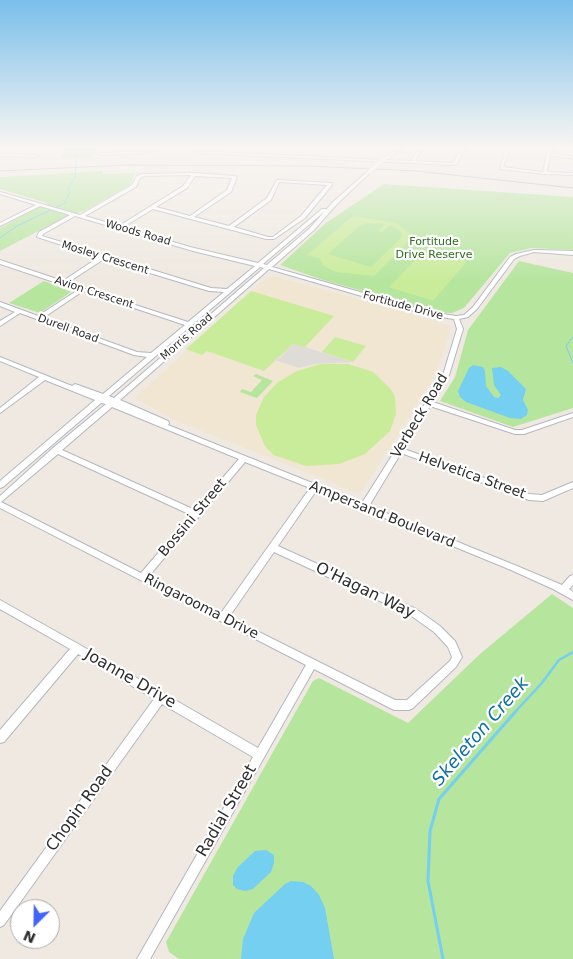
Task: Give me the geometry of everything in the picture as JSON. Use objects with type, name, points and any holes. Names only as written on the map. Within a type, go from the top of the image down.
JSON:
[{"type":"street","name":"Woods Road","points":[[0,193],[119,228],[267,268]]},
{"type":"street","points":[[80,217],[122,193]]},
{"type":"street","points":[[119,228],[176,193]]},
{"type":"street","points":[[192,217],[227,193]]},
{"type":"street","points":[[230,228],[269,199],[272,193]]},
{"type":"street","points":[[152,207],[274,238],[304,217],[323,193]]},
{"type":"street","name":"Morris Road","points":[[0,485],[344,193]]},
{"type":"street","name":"Morris Road","points":[[0,500],[316,225],[346,193]]},
{"type":"street","points":[[0,225],[40,205]]},
{"type":"street","name":"Mosley Crescent","points":[[74,215],[41,233],[39,237],[211,290],[228,291]]},
{"type":"street","points":[[308,223],[316,225]]},
{"type":"street","name":"Fortitude Drive","points":[[267,268],[429,314],[456,318],[466,316],[475,308],[512,258],[534,251],[573,253]]},
{"type":"street","points":[[63,283],[103,257]]},
{"type":"street","name":"Avion Crescent","points":[[0,262],[199,328]]},
{"type":"street","points":[[40,318],[83,289]]},
{"type":"street","name":"Mosley Crescent","points":[[211,290],[219,298]]},
{"type":"street","name":"Durell Road","points":[[0,304],[136,354],[152,355]]},
{"type":"street","points":[[0,324],[20,311]]},
{"type":"street","name":"Verbeck Road","points":[[363,508],[429,403],[448,368],[460,329],[456,318]]},
{"type":"street","points":[[136,354],[142,363]]},
{"type":"street","name":"Ampersand Boulevard","points":[[0,359],[112,402],[190,437],[563,590],[573,596]]},
{"type":"street","points":[[0,411],[44,377]]},
{"type":"street","points":[[429,403],[515,432],[525,431],[573,415]]},
{"type":"street","points":[[56,450],[197,514]]},
{"type":"street","name":"Helvetica Street","points":[[400,450],[530,497],[542,498],[573,485]]},
{"type":"street","name":"Bossini Street","points":[[143,577],[243,459]]},
{"type":"street","points":[[223,618],[314,488]]},
{"type":"street","name":"Ringarooma Drive","points":[[0,505],[394,705],[403,707]]},
{"type":"street","name":"O'Hagan Way","points":[[273,548],[413,612],[452,644],[457,657],[453,664],[412,702],[403,707]]},
{"type":"street","points":[[563,590],[573,579]]},
{"type":"street","name":"Joanne Drive","points":[[0,605],[260,755]]},
{"type":"street","points":[[0,738],[77,648]]},
{"type":"street","name":"Radial Street","points":[[148,957],[312,663]]},
{"type":"street","name":"Chopin Road","points":[[0,921],[160,697]]},
{"type":"shaded area","points":[[272,276],[451,327],[437,372],[362,491],[356,492],[177,421],[135,398],[267,277]]},
{"type":"shaded area","points":[[293,344],[353,362],[315,364],[299,368],[274,360],[277,357],[280,358]]},
{"type":"green space","points":[[13,193],[116,193],[84,211],[67,216],[0,251],[0,228],[47,203]]},
{"type":"green space","name":"Fortitude Drive Reserve","points":[[371,193],[511,193],[573,197],[573,250],[531,248],[510,253],[464,308],[452,313],[436,312],[320,279],[280,265],[326,223]]},
{"type":"green space","points":[[353,216],[397,223],[413,237],[374,276],[336,272],[324,266],[319,258],[307,255]],"holes":[[[367,223],[385,224],[378,231],[382,232],[390,225],[401,232],[402,237],[371,267],[328,254],[358,227]]]},
{"type":"green space","points":[[425,250],[467,261],[433,301],[389,287]]},
{"type":"green space","points":[[519,261],[573,273],[573,408],[513,427],[440,401],[455,377],[468,330]]},
{"type":"green space","points":[[44,281],[71,292],[40,313],[9,303]]},
{"type":"green space","points":[[251,291],[334,316],[304,348],[293,344],[264,371],[207,351],[202,355],[186,349]]},
{"type":"green space","points":[[335,337],[366,346],[353,362],[322,352]]},
{"type":"green space","points":[[321,364],[348,364],[373,372],[390,388],[395,397],[396,414],[390,431],[365,454],[339,464],[306,466],[274,455],[265,446],[256,425],[256,415],[264,397],[278,382],[297,371]]},
{"type":"green space","points":[[256,374],[273,381],[257,398],[240,392],[242,389],[251,392],[262,380],[253,376]]},
{"type":"green space","points":[[552,594],[573,608],[573,959],[179,959],[169,952],[166,942],[313,681],[319,678],[408,723],[480,654]]},
{"type":"water","points":[[473,365],[483,367],[486,386],[494,397],[498,398],[501,395],[494,385],[492,368],[501,367],[508,371],[526,389],[523,400],[528,410],[527,415],[521,419],[510,418],[466,402],[460,397],[458,391],[469,368]]},
{"type":"water","points":[[266,850],[274,855],[271,872],[253,889],[245,891],[237,889],[233,885],[233,876],[237,868],[255,851]]},
{"type":"water","points":[[291,881],[303,882],[311,886],[319,895],[325,908],[334,959],[241,959],[243,939],[254,913],[285,884]]},
{"type":"waterway","points":[[0,238],[17,226],[65,203],[70,193]]},
{"type":"waterway","name":"Skeleton Creek","points":[[573,337],[566,346],[573,363]]},
{"type":"waterway","name":"Skeleton Creek","points":[[515,712],[541,684],[559,660],[573,652]]},
{"type":"waterway","name":"Skeleton Creek","points":[[443,959],[428,881],[430,831],[439,799],[516,711]]}]
